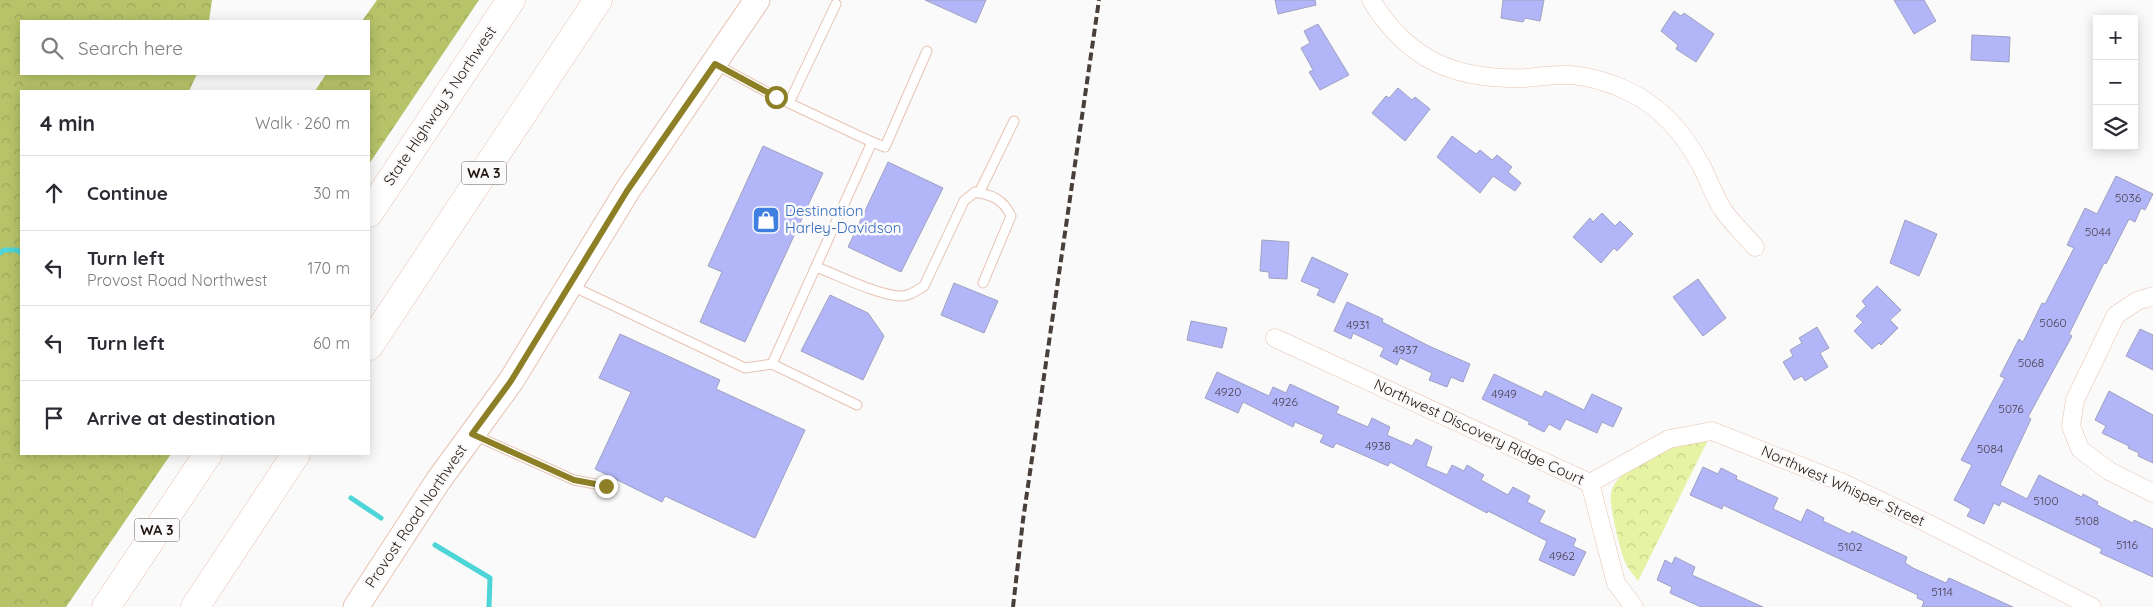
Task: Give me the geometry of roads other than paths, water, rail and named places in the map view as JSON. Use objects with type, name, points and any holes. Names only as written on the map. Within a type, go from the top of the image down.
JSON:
[{"type":"highway","name":"State Highway 3 Northwest","points":[[370,212],[511,0]]},
{"type":"highway","name":"WA 3","points":[[370,344],[598,0]]},
{"type":"highway","name":"WA 3","points":[[106,607],[207,455]]},
{"type":"highway","points":[[195,607],[295,455]]},
{"type":"street","name":"Provost Road Northwest","points":[[356,607],[438,480],[511,381],[627,191],[757,0]]},
{"type":"street","points":[[1371,0],[1381,16],[1408,46],[1437,64],[1461,73],[1488,76],[1523,78],[1564,75],[1600,81],[1628,91],[1655,108],[1678,129],[1701,166],[1723,210],[1755,247]]},
{"type":"street","points":[[2153,296],[2137,301],[2116,315],[2075,400],[2071,426],[2080,449],[2109,471],[2153,493]]},
{"type":"street","name":"Northwest Discovery Ridge Court","points":[[1275,338],[1590,483],[1616,583],[1634,607]]},
{"type":"street","name":"Northwest Whisper Street","points":[[1590,483],[1669,439],[1712,431],[1850,486],[1928,523],[2092,607]]},
{"type":"lane","points":[[789,103],[836,4]]},
{"type":"lane","points":[[715,64],[789,103],[885,147],[927,51]]},
{"type":"lane","points":[[979,193],[1014,121]]},
{"type":"lane","points":[[772,364],[872,142]]},
{"type":"lane","points":[[816,267],[880,291],[900,296],[911,294],[924,286],[964,201],[975,192],[992,195],[1006,205],[1012,216],[984,283]]},
{"type":"lane","points":[[569,285],[745,368],[772,364],[857,405]]},
{"type":"lane","points":[[472,434],[574,480],[606,486]]},
{"type":"waterway","points":[[0,253],[4,250],[17,250],[20,252]]},
{"type":"waterway","points":[[351,498],[381,518]]},
{"type":"waterway","points":[[435,545],[490,578],[489,607]]},
{"type":"railway","points":[[1013,607],[1023,520],[1099,0]]},
{"type":"place","name":"Destination Harley-Davidson","points":[[766,220]]}]
